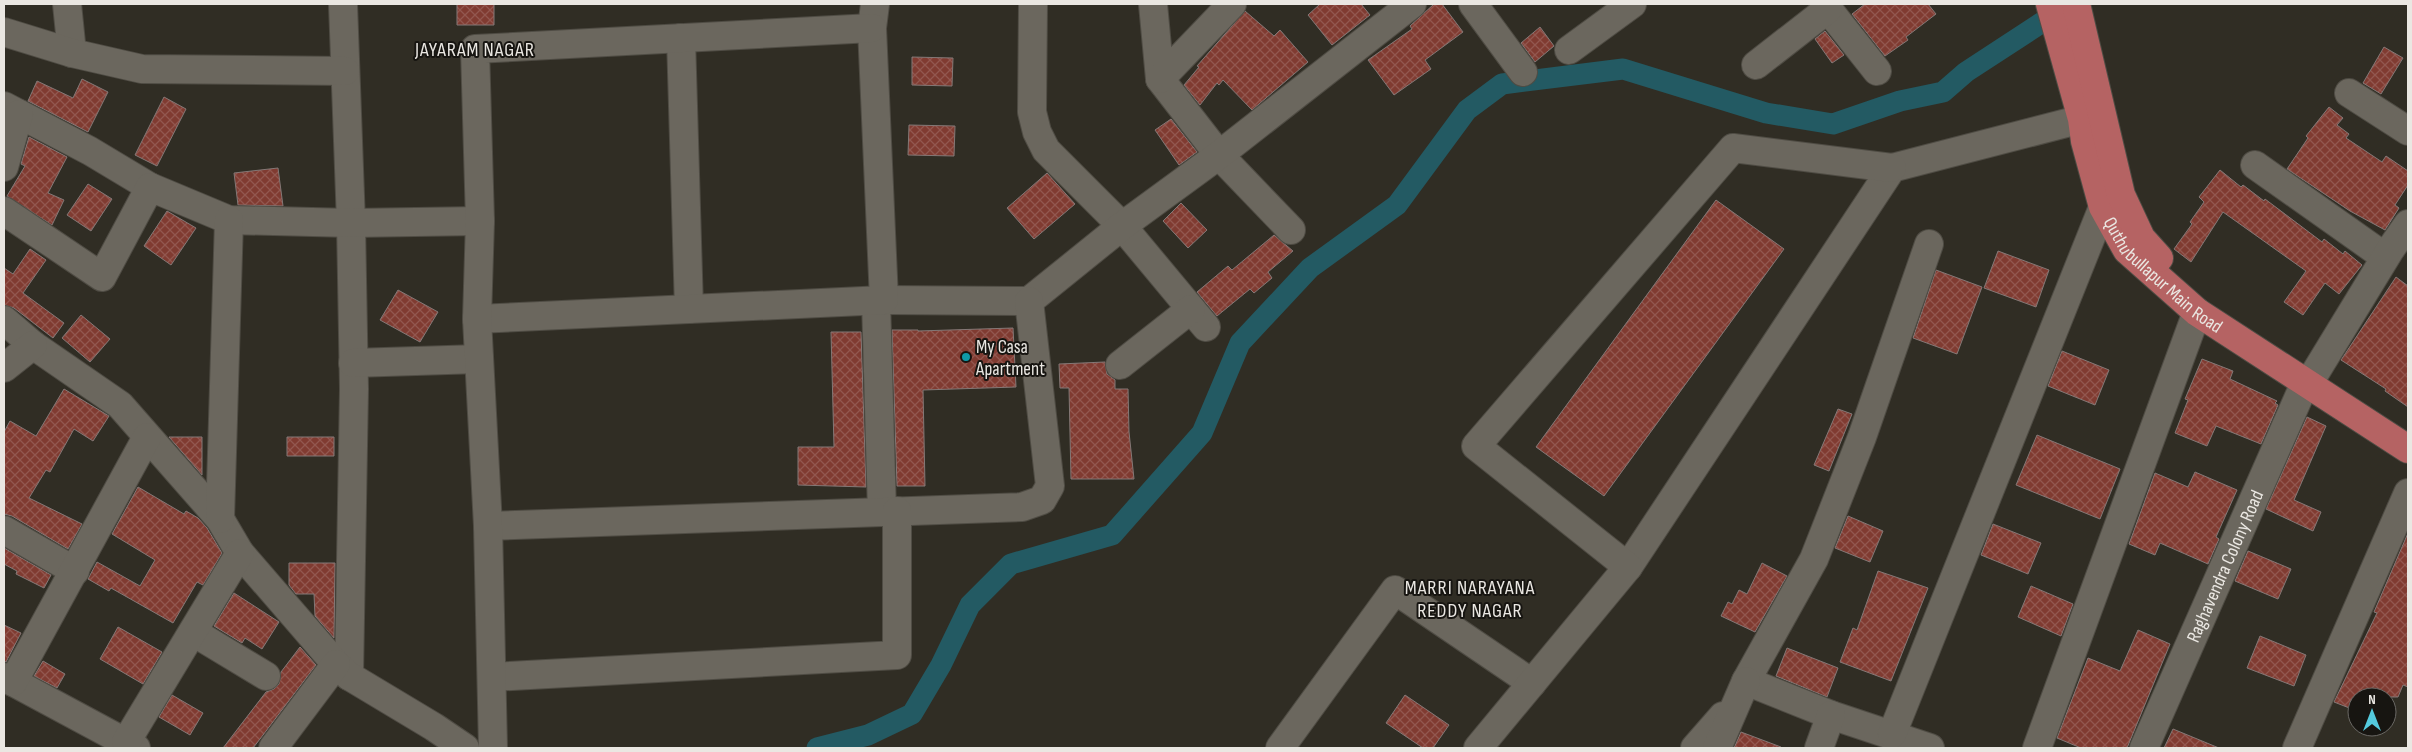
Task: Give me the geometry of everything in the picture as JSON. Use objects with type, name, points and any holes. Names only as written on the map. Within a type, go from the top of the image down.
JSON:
[{"type":"main road","name":"Quthubullapur Main Road","points":[[2050,4],[2080,69],[2121,196],[2141,238],[2178,278],[2408,449]]},
{"type":"main road","name":"Quthubullapur Main Road","points":[[2076,4],[2082,120],[2085,140],[2103,207],[2127,250],[2197,312],[2310,378],[2408,431]]},
{"type":"street","points":[[67,4],[72,53]]},
{"type":"street","points":[[272,748],[342,670],[353,363],[351,223],[343,4]]},
{"type":"street","points":[[1033,4],[1030,97],[1037,132],[1046,150],[1122,226],[1198,318],[1120,365]]},
{"type":"street","points":[[1153,4],[1160,79],[1219,155],[1291,230]]},
{"type":"street","points":[[1160,79],[1232,4]]},
{"type":"street","points":[[477,319],[880,300],[1029,301],[1122,226],[1219,155],[1412,4]]},
{"type":"street","points":[[1473,4],[1523,72]]},
{"type":"street","points":[[1568,50],[1632,4]]},
{"type":"street","points":[[1756,65],[1832,8],[1877,71]]},
{"type":"street","points":[[492,677],[897,655],[880,300],[874,16],[682,38],[475,49],[480,221],[477,319],[488,526],[493,748]]},
{"type":"street","points":[[4,32],[72,53],[142,68],[346,71]]},
{"type":"street","points":[[682,38],[689,309]]},
{"type":"street","points":[[2350,93],[2408,131]]},
{"type":"street","points":[[4,167],[11,110],[90,151],[150,187],[229,220],[351,223],[480,221]]},
{"type":"street","points":[[1628,567],[1476,446],[1733,148],[1892,168],[2082,120]]},
{"type":"street","points":[[2255,164],[2395,256]]},
{"type":"street","points":[[1478,748],[1628,567],[1892,168]]},
{"type":"street","points":[[4,211],[102,277],[150,187]]},
{"type":"street","points":[[1892,734],[2103,207]]},
{"type":"street","points":[[220,519],[229,220]]},
{"type":"street","name":"Raghavendra Colony Road","points":[[2144,748],[2310,378],[2395,256],[2408,224]]},
{"type":"street","points":[[1718,748],[1742,689],[1814,560],[1862,437],[1929,244]]},
{"type":"street","points":[[488,526],[1022,507],[1042,500],[1050,486],[1029,301]]},
{"type":"street","points":[[2037,748],[2197,312]]},
{"type":"street","points":[[4,320],[33,345],[120,405],[220,519],[240,553],[342,670],[434,726],[465,748]]},
{"type":"street","points":[[4,368],[33,345]]},
{"type":"street","points":[[353,363],[479,359]]},
{"type":"street","points":[[147,438],[75,571],[8,680],[118,743],[193,632],[240,553]]},
{"type":"street","points":[[2297,748],[2408,493]]},
{"type":"street","points":[[4,530],[75,571]]},
{"type":"street","points":[[1280,748],[1395,590],[1532,684]]},
{"type":"street","points":[[193,632],[266,676]]},
{"type":"street","points":[[1742,689],[1892,734],[1930,748]]},
{"type":"street","points":[[1695,748],[1742,689]]},
{"type":"street","points":[[1819,748],[1831,715]]},
{"type":"building","points":[[457,4],[494,4],[494,25],[457,25]]},
{"type":"building","points":[[1320,4],[1361,4],[1370,15],[1332,45],[1308,15]]},
{"type":"building","points":[[1434,4],[1442,4],[1463,32],[1425,60],[1431,69],[1394,95],[1368,60],[1412,29],[1410,26]]},
{"type":"building","points":[[1865,4],[1928,4],[1936,14],[1906,37],[1908,40],[1885,56],[1852,14]]},
{"type":"building","points":[[1245,11],[1274,36],[1280,30],[1308,62],[1252,110],[1223,80],[1219,85],[1217,83],[1200,105],[1184,85],[1199,67],[1197,66]]},
{"type":"building","points":[[1540,27],[1554,46],[1535,62],[1521,43]]},
{"type":"building","points":[[1825,31],[1844,55],[1832,63],[1815,39]]},
{"type":"building","points":[[2384,47],[2403,58],[2381,94],[2363,83]]},
{"type":"building","points":[[912,57],[953,58],[952,86],[912,85]]},
{"type":"building","points":[[82,79],[108,92],[88,132],[28,101],[37,81],[73,98]]},
{"type":"building","points":[[164,97],[186,109],[157,166],[135,155]]},
{"type":"building","points":[[2329,107],[2343,118],[2337,125],[2349,134],[2346,138],[2382,162],[2386,156],[2408,171],[2408,185],[2395,205],[2399,208],[2385,230],[2350,211],[2287,169],[2308,138],[2306,136]]},
{"type":"building","points":[[1171,119],[1197,152],[1179,165],[1155,130]]},
{"type":"building","points":[[909,125],[955,126],[954,156],[908,155]]},
{"type":"building","points":[[29,137],[67,157],[48,193],[64,200],[52,225],[7,196],[25,166],[21,164]]},
{"type":"building","points":[[278,168],[283,206],[238,205],[234,173]]},
{"type":"building","points":[[2220,170],[2241,187],[2243,185],[2264,201],[2265,199],[2322,242],[2324,239],[2343,254],[2345,251],[2362,265],[2339,294],[2325,283],[2303,315],[2284,302],[2306,271],[2223,212],[2191,262],[2174,249],[2192,224],[2190,222],[2204,202],[2199,197]]},
{"type":"building","points":[[1047,173],[1075,204],[1034,239],[1007,208]]},
{"type":"building","points":[[88,184],[112,199],[91,231],[67,215]]},
{"type":"building","points":[[1716,200],[1784,249],[1604,496],[1536,447]]},
{"type":"building","points":[[1181,203],[1207,230],[1188,248],[1163,221]]},
{"type":"building","points":[[167,211],[196,228],[171,265],[144,246]]},
{"type":"building","points":[[1274,235],[1293,251],[1268,272],[1272,278],[1254,293],[1250,289],[1217,316],[1197,292],[1228,266],[1232,270]]},
{"type":"building","points":[[30,249],[46,260],[23,293],[64,323],[53,338],[14,308],[4,305],[4,268],[13,274]]},
{"type":"building","points":[[1998,251],[2049,270],[2036,307],[1984,288]]},
{"type":"building","points":[[1936,270],[1982,287],[1957,354],[1913,338]]},
{"type":"building","points":[[2396,277],[2408,286],[2408,407],[2385,391],[2386,389],[2341,360]]},
{"type":"building","points":[[398,290],[438,312],[420,342],[380,320]]},
{"type":"building","points":[[81,315],[110,339],[90,362],[62,338]]},
{"type":"building","points":[[1013,328],[1016,387],[923,390],[925,486],[897,486],[892,330]]},
{"type":"building","points":[[831,332],[861,332],[866,487],[798,485],[798,447],[834,447]]},
{"type":"building","points":[[2062,351],[2109,370],[2095,405],[2048,386]]},
{"type":"building","points":[[2202,359],[2233,371],[2230,379],[2277,401],[2275,403],[2278,405],[2261,444],[2216,426],[2207,446],[2175,433],[2188,400],[2185,399]]},
{"type":"building","points":[[1105,362],[1107,374],[1115,380],[1115,389],[1128,389],[1129,432],[1134,479],[1071,479],[1069,388],[1060,388],[1059,364]]},
{"type":"building","points":[[64,389],[109,416],[93,441],[74,429],[50,472],[46,470],[29,498],[82,524],[68,549],[12,516],[4,514],[4,432],[10,421],[36,436]]},
{"type":"building","points":[[1838,409],[1852,414],[1829,471],[1814,465]]},
{"type":"building","points":[[2307,417],[2326,426],[2294,500],[2321,512],[2313,531],[2266,509]]},
{"type":"building","points":[[2037,435],[2120,469],[2100,519],[2016,485]]},
{"type":"building","points":[[169,437],[202,437],[202,475]]},
{"type":"building","points":[[287,437],[334,437],[334,456],[287,456]]},
{"type":"building","points":[[2195,472],[2237,490],[2216,537],[2219,539],[2208,564],[2160,543],[2155,555],[2129,544],[2155,473],[2188,487]]},
{"type":"building","points":[[138,487],[184,514],[186,511],[198,518],[207,528],[222,553],[203,585],[197,582],[173,623],[111,588],[109,591],[88,579],[97,562],[140,586],[155,560],[112,534]]},
{"type":"building","points":[[1848,516],[1883,531],[1870,562],[1835,548]]},
{"type":"building","points":[[1993,524],[2041,543],[2028,574],[1981,555]]},
{"type":"building","points":[[2408,533],[2408,687],[2403,685],[2397,697],[2397,687],[2347,687],[2347,707],[2334,702],[2377,613],[2374,612]]},
{"type":"building","points":[[4,548],[51,575],[44,588],[16,574],[17,571],[4,564]]},
{"type":"building","points":[[2248,551],[2291,569],[2278,599],[2235,581]]},
{"type":"building","points":[[289,563],[335,563],[334,638],[315,616],[314,594],[296,594],[289,585]]},
{"type":"building","points":[[1762,563],[1787,576],[1755,632],[1721,616],[1728,602],[1732,604],[1739,590],[1747,594]]},
{"type":"building","points":[[1878,571],[1928,588],[1891,681],[1840,662],[1853,628],[1857,630]]},
{"type":"building","points":[[2031,586],[2073,604],[2061,636],[2018,617]]},
{"type":"building","points":[[234,593],[279,622],[262,649],[245,638],[242,643],[214,626]]},
{"type":"building","points":[[4,625],[21,633],[6,662],[4,661]]},
{"type":"building","points":[[118,627],[162,652],[143,684],[100,659]]},
{"type":"building","points":[[2138,630],[2170,644],[2127,748],[2081,748],[2057,738],[2088,658],[2120,671]]},
{"type":"building","points":[[2260,636],[2306,655],[2294,686],[2247,668]]},
{"type":"building","points":[[300,647],[316,665],[260,739],[253,748],[223,748],[266,692],[274,689],[279,684],[281,672]]},
{"type":"building","points":[[1787,648],[1838,668],[1827,697],[1776,676]]},
{"type":"building","points":[[43,661],[65,674],[57,688],[34,676]]},
{"type":"building","points":[[172,695],[203,713],[190,735],[159,717]]},
{"type":"building","points":[[1405,695],[1449,725],[1433,748],[1423,748],[1386,723]]},
{"type":"building","points":[[2173,729],[2219,748],[2164,748]]},
{"type":"building","points":[[1741,732],[1781,747],[1734,748]]},
{"type":"waterway","points":[[817,748],[868,735],[912,714],[941,665],[970,605],[1011,564],[1112,535],[1202,433],[1240,343],[1310,268],[1397,205],[1467,110],[1502,84],[1623,69],[1766,113],[1833,124],[1900,101],[1943,92],[1966,72],[2064,8]]},
{"type":"place","name":"My Casa Apartment","points":[[966,357]]},
{"type":"district","name":"JAYARAM NAGAR","points":[[475,49]]},
{"type":"district","name":"MARRI NARAYANA REDDY NAGAR","points":[[1470,598]]}]
